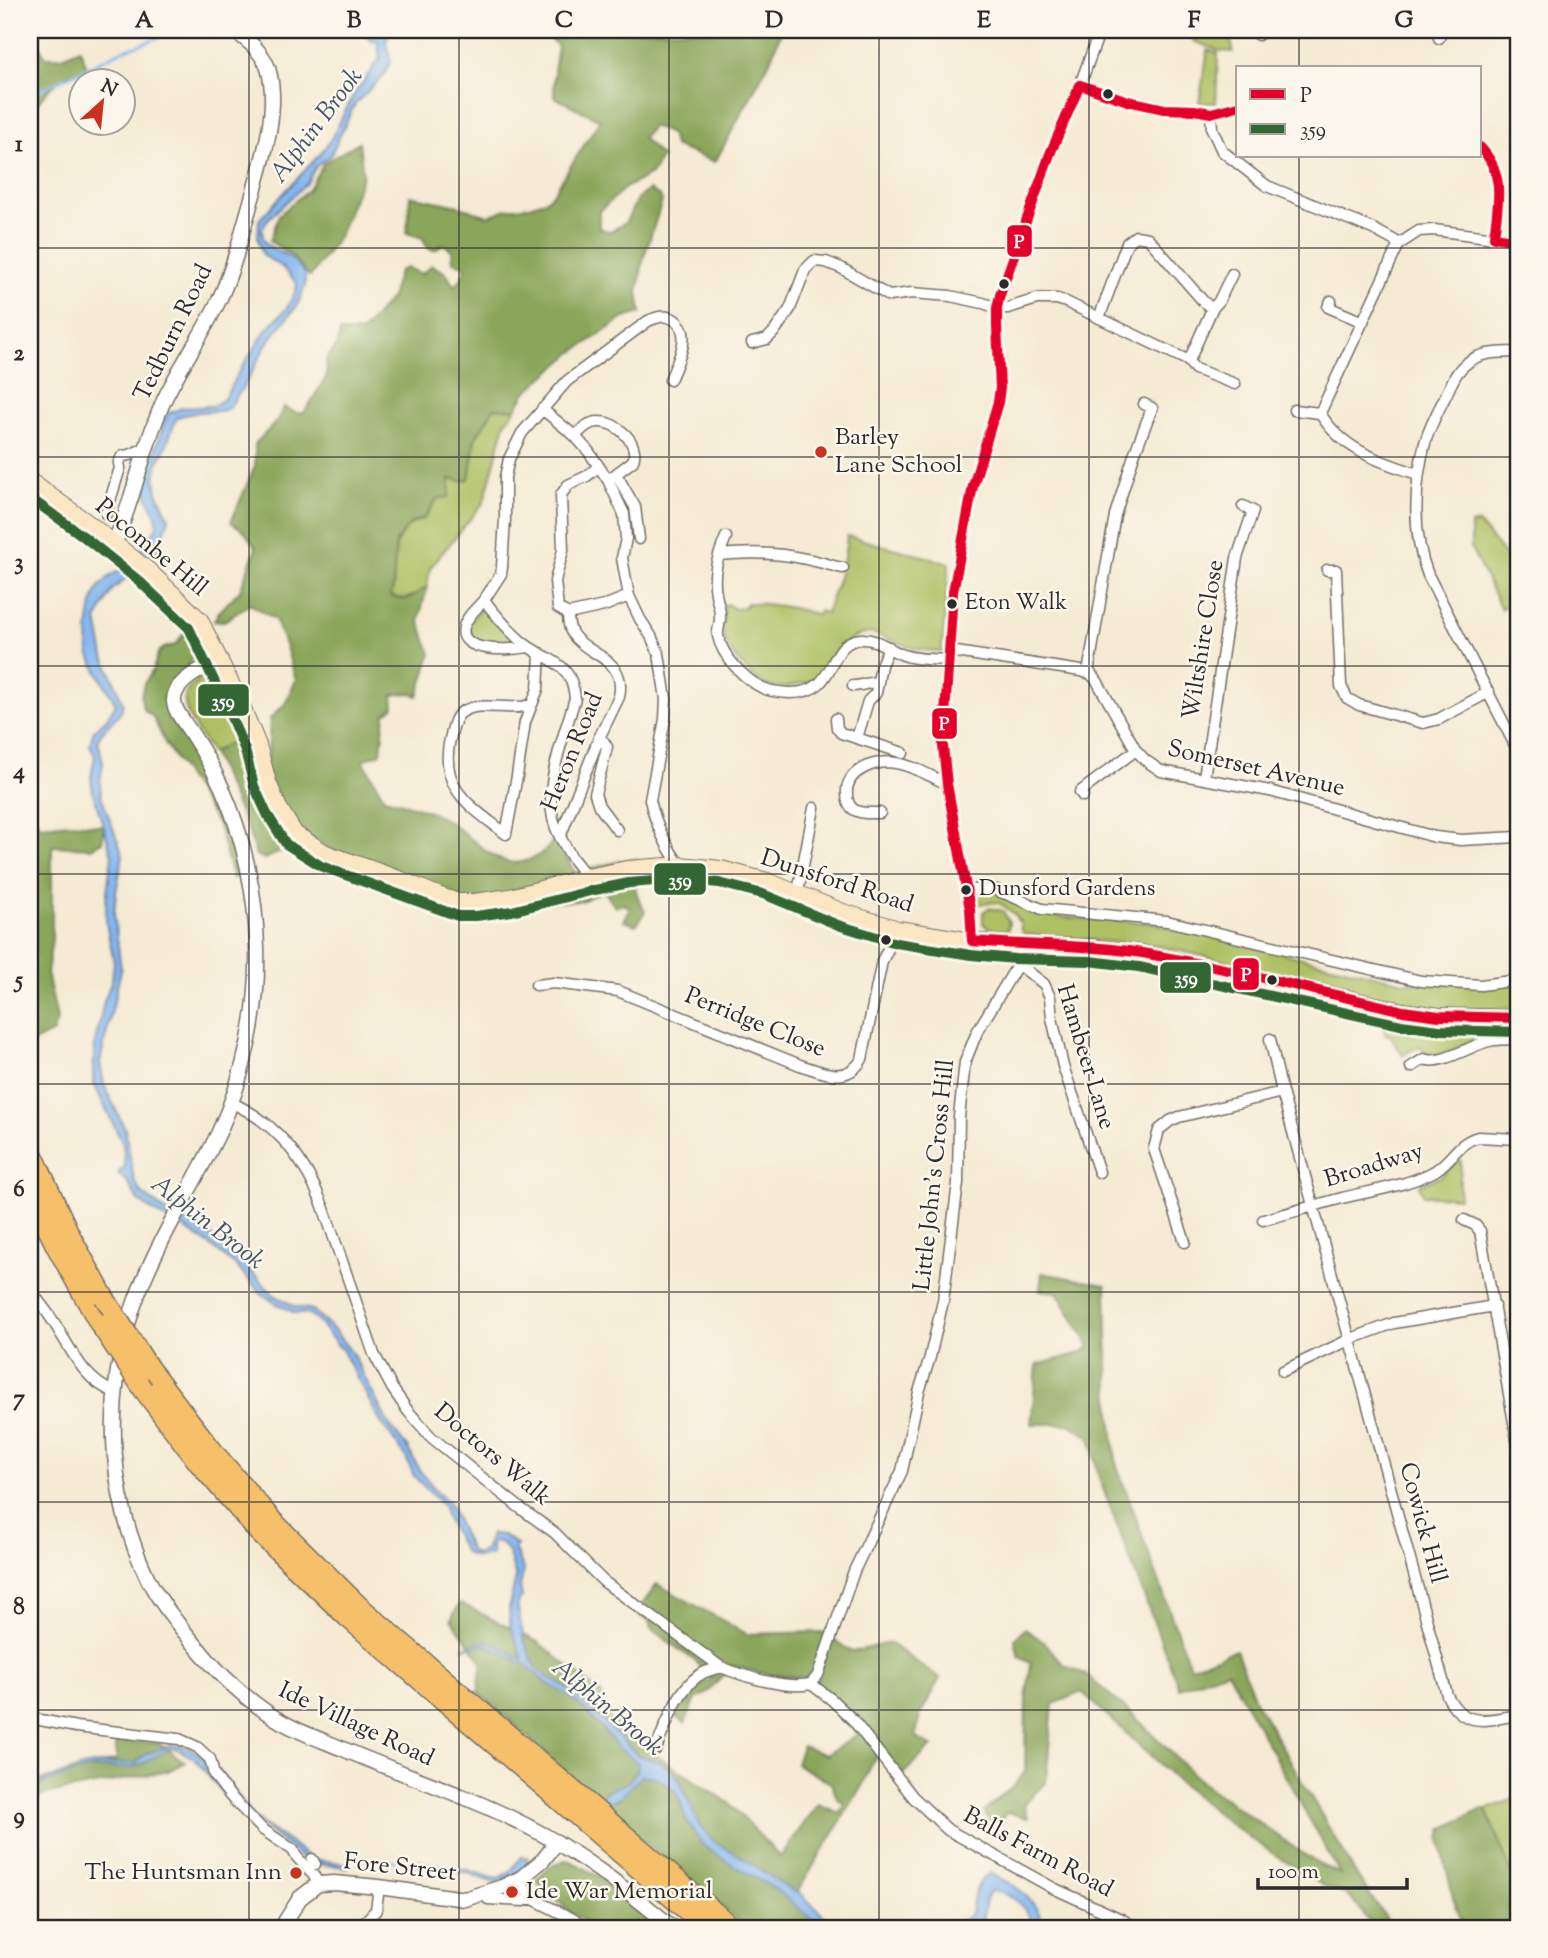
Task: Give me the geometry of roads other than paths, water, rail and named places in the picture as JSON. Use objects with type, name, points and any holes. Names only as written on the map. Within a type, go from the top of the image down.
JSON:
[{"type":"highway","points":[[30,1148],[70,1235],[104,1297],[149,1368],[216,1455],[273,1521],[358,1605],[733,1928]]},
{"type":"highway","points":[[30,1193],[99,1323],[143,1389],[197,1461],[259,1533],[347,1617],[707,1928]]},
{"type":"main road","name":"Pocombe Hill","points":[[30,481],[148,570],[200,620],[241,704]]},
{"type":"main road","name":"Dunsford Road","points":[[241,704],[258,745],[268,782],[279,808],[295,834],[326,853],[458,902],[510,897],[627,869],[680,865],[721,869],[767,881],[843,912],[898,929],[972,941],[1090,947],[1141,953],[1403,1011],[1438,1016],[1518,1018]]},
{"type":"street","name":"Tedburn Road","points":[[114,544],[165,398],[219,301],[227,281],[262,161],[272,103],[269,73],[257,50],[233,30]]},
{"type":"street","points":[[972,941],[967,890],[947,784],[943,746],[953,592],[973,486],[998,402],[998,308],[1050,154],[1100,30]]},
{"type":"street","points":[[1080,85],[1128,101],[1164,109],[1211,113],[1236,107]]},
{"type":"street","points":[[1211,113],[1212,129],[1223,151],[1267,186],[1373,229],[1399,244]]},
{"type":"street","points":[[1482,149],[1495,165],[1500,181],[1493,237]]},
{"type":"street","points":[[1320,413],[1399,244],[1419,231],[1434,230],[1518,241]]},
{"type":"street","points":[[1099,317],[1127,243],[1136,236],[1148,238],[1212,309]]},
{"type":"street","points":[[752,343],[767,339],[774,332],[790,309],[805,270],[811,263],[819,261],[841,268],[889,296],[912,293],[950,296],[998,308],[1008,308],[1037,299],[1056,299],[1187,360],[1195,369],[1235,384]]},
{"type":"street","points":[[1187,360],[1232,274]]},
{"type":"street","points":[[1328,308],[1363,322]]},
{"type":"street","points":[[528,647],[476,647],[464,638],[464,626],[501,574],[505,477],[509,459],[522,433],[567,381],[648,321],[659,316],[676,321],[682,330],[682,348],[670,380]]},
{"type":"street","points":[[1518,352],[1485,355],[1469,361],[1460,370],[1428,436],[1418,474],[1421,558],[1518,751]]},
{"type":"street","points":[[726,537],[715,577],[720,613],[718,636],[727,655],[746,676],[761,687],[776,692],[811,690],[822,682],[844,646],[858,639],[868,639],[907,656],[949,655],[1088,673],[1115,515],[1153,408]]},
{"type":"street","points":[[542,409],[575,436],[598,467],[612,477],[635,506],[639,539]]},
{"type":"street","points":[[1294,410],[1320,413]]},
{"type":"street","points":[[1320,413],[1333,433],[1350,446],[1418,474]]},
{"type":"street","points":[[575,436],[587,425],[602,421],[627,436],[635,451],[633,461],[612,477]]},
{"type":"street","points":[[106,514],[120,468],[120,458],[147,447]]},
{"type":"street","name":"Heron Road","points":[[587,877],[560,837],[598,738],[620,690],[618,676],[609,662],[571,632],[568,614],[558,608],[555,581],[563,550],[561,495],[568,485],[598,467]]},
{"type":"street","points":[[612,477],[624,514],[626,538],[622,558],[629,596],[659,654],[666,699],[665,719],[650,800],[670,851],[680,865]]},
{"type":"street","name":"Wiltshire Close","points":[[1204,778],[1237,558],[1253,510]]},
{"type":"street","points":[[719,555],[747,552],[781,554],[843,568]]},
{"type":"street","points":[[1335,570],[1341,686],[1347,698],[1359,705],[1423,723],[1439,719],[1489,692]]},
{"type":"street","points":[[568,614],[604,606],[629,596]]},
{"type":"street","points":[[484,600],[528,647],[564,668],[574,689],[575,698],[551,791],[552,820],[560,837]]},
{"type":"street","points":[[857,737],[867,701],[876,692],[881,665],[889,647]]},
{"type":"street","points":[[531,705],[518,709],[471,708],[460,713],[455,721],[449,746],[447,769],[454,787],[468,803],[506,834],[525,722],[538,689],[540,653]]},
{"type":"street","name":"Ide Village Road","points":[[219,659],[186,680],[174,701],[222,788],[241,843],[254,908],[256,992],[251,1031],[241,1070],[221,1127],[140,1290],[123,1343],[115,1392],[114,1442],[122,1502],[135,1548],[151,1585],[210,1664],[270,1715],[329,1744],[524,1824],[557,1842],[633,1895],[673,1928]]},
{"type":"street","name":"Somerset Avenue","points":[[1088,673],[1097,681],[1136,750],[1161,771],[1270,791],[1449,840],[1518,837]]},
{"type":"street","points":[[853,686],[878,682]]},
{"type":"street","points":[[836,719],[838,731],[904,753]]},
{"type":"street","points":[[598,738],[607,747],[595,794],[599,806],[617,830]]},
{"type":"street","points":[[1079,790],[1136,750]]},
{"type":"street","points":[[880,813],[859,811],[852,808],[847,801],[850,778],[870,765],[895,763],[915,768],[947,784]]},
{"type":"street","points":[[798,892],[814,808]]},
{"type":"street","points":[[967,890],[994,889],[1042,909],[1167,921],[1421,981],[1481,985],[1518,980]]},
{"type":"street","name":"Perridge Close","points":[[536,985],[554,983],[618,991],[800,1065],[838,1075],[855,1069],[862,1059],[882,961],[898,929]]},
{"type":"street","name":"Little John's Cross Hill","points":[[811,1684],[818,1675],[853,1571],[902,1471],[943,1301],[958,1183],[959,1117],[965,1062],[977,1032],[1018,964],[1021,945]]},
{"type":"street","name":"Hambeer Lane","points":[[1018,964],[1044,984],[1050,997],[1063,1066],[1099,1172]]},
{"type":"street","name":"Cowick Hill","points":[[1270,1039],[1282,1092],[1447,1695],[1454,1707],[1470,1719],[1485,1720],[1518,1715]]},
{"type":"street","points":[[1411,1067],[1424,1059],[1438,1061],[1489,1041],[1518,1040]]},
{"type":"street","points":[[1185,1242],[1184,1223],[1154,1149],[1159,1130],[1179,1117],[1282,1092]]},
{"type":"street","name":"Doctors Walk","points":[[230,1102],[279,1133],[304,1167],[314,1184],[374,1354],[392,1388],[430,1437],[555,1533],[603,1581],[705,1655]]},
{"type":"street","name":"Broadway","points":[[1263,1220],[1431,1173],[1441,1167],[1463,1143],[1472,1139],[1518,1139]]},
{"type":"street","points":[[1464,1220],[1475,1224],[1480,1231],[1518,1445]]},
{"type":"street","points":[[30,1290],[52,1319],[83,1369],[94,1381],[115,1392]]},
{"type":"street","points":[[1283,1371],[1351,1339],[1394,1323],[1494,1306]]},
{"type":"street","points":[[705,1655],[721,1667],[740,1675],[790,1685],[811,1684]]},
{"type":"street","points":[[704,1672],[705,1655]]},
{"type":"street","points":[[656,1749],[683,1690],[704,1672],[721,1667]]},
{"type":"street","name":"Balls Farm Road","points":[[811,1684],[853,1720],[913,1797],[948,1830],[1053,1888],[1136,1928]]},
{"type":"street","points":[[30,1718],[76,1727],[179,1739],[190,1743],[210,1759],[215,1775],[231,1797],[262,1829],[292,1850],[318,1884]]},
{"type":"street","name":"Fore Street","points":[[281,1928],[300,1898],[318,1884],[379,1887],[465,1899],[521,1878],[543,1860],[557,1842]]},
{"type":"street","points":[[521,1878],[531,1898],[585,1928]]},
{"type":"street","points":[[359,1928],[376,1910],[379,1887]]},
{"type":"street","points":[[483,1893],[488,1899],[524,1901],[531,1898]]},
{"type":"water","points":[[361,30],[389,30],[386,43],[391,60],[384,75],[355,104],[330,156],[316,166],[307,183],[269,218],[262,229],[267,245],[291,258],[305,273],[305,286],[297,306],[267,343],[249,378],[229,408],[199,412],[176,419],[158,461],[155,478],[157,492],[169,518],[161,542],[143,574],[130,576],[112,590],[97,619],[104,657],[123,704],[120,713],[98,740],[103,763],[101,796],[123,855],[114,914],[121,970],[100,1062],[104,1085],[125,1129],[134,1180],[141,1193],[167,1212],[185,1219],[215,1239],[235,1255],[274,1295],[296,1307],[313,1310],[333,1329],[352,1353],[389,1425],[407,1447],[420,1471],[448,1501],[471,1552],[477,1554],[485,1550],[491,1534],[503,1535],[517,1545],[514,1549],[524,1569],[520,1586],[522,1597],[517,1604],[524,1640],[537,1670],[574,1693],[638,1755],[668,1767],[679,1779],[700,1827],[712,1840],[792,1891],[798,1891],[829,1921],[843,1928],[825,1928],[775,1889],[703,1845],[686,1820],[677,1792],[655,1777],[642,1775],[620,1798],[609,1802],[604,1798],[604,1792],[627,1783],[638,1770],[638,1763],[620,1749],[569,1696],[545,1682],[526,1665],[484,1645],[463,1648],[489,1642],[523,1659],[510,1626],[509,1607],[516,1578],[504,1546],[500,1542],[493,1542],[492,1555],[484,1556],[473,1556],[464,1551],[445,1515],[444,1507],[414,1476],[405,1455],[380,1421],[343,1351],[316,1319],[275,1303],[211,1246],[138,1200],[126,1180],[119,1176],[119,1172],[125,1167],[123,1144],[94,1084],[95,1043],[104,1001],[112,980],[114,962],[106,923],[112,855],[93,792],[91,777],[95,757],[90,744],[94,730],[106,720],[116,704],[89,653],[88,629],[92,604],[98,588],[121,569],[125,560],[135,551],[142,549],[157,526],[156,516],[147,496],[147,475],[167,414],[182,408],[213,406],[224,399],[267,329],[287,308],[296,291],[297,283],[282,267],[263,255],[258,239],[259,220],[320,154],[331,139],[353,96],[374,64],[380,60],[378,42],[371,40]]},
{"type":"water","points":[[171,1745],[187,1748],[201,1755],[211,1767],[219,1771],[254,1818],[311,1859],[347,1864],[348,1867],[312,1866],[225,1796],[195,1759],[177,1749],[168,1749],[132,1767],[79,1771],[30,1788],[82,1767],[135,1763],[146,1754]]},
{"type":"water","points":[[521,1857],[527,1857],[523,1872],[494,1883],[468,1873],[414,1865],[415,1861],[468,1870],[493,1878],[509,1873]]},
{"type":"water","points":[[991,1873],[1028,1897],[1045,1928],[1035,1928],[1018,1902],[1005,1894],[990,1891],[981,1928],[956,1928],[971,1914],[978,1885]]},
{"type":"waterway","points":[[30,95],[121,51],[166,35],[171,30]]},
{"type":"waterway","points":[[389,1861],[401,1862]]},
{"type":"place","name":"Barley Lane School","points":[[821,452]]},
{"type":"place","name":"Eton Walk","points":[[952,604]]},
{"type":"place","name":"Dunsford Gardens","points":[[966,890]]},
{"type":"place","name":"The Huntsman Inn","points":[[296,1873]]},
{"type":"place","name":"Ide War Memorial","points":[[512,1892]]},
{"type":"water label","name":"Alphin Brook","points":[[317,126]]},
{"type":"water label","name":"Alphin Brook","points":[[207,1223]]},
{"type":"water label","name":"Alphin Brook","points":[[607,1708]]}]
